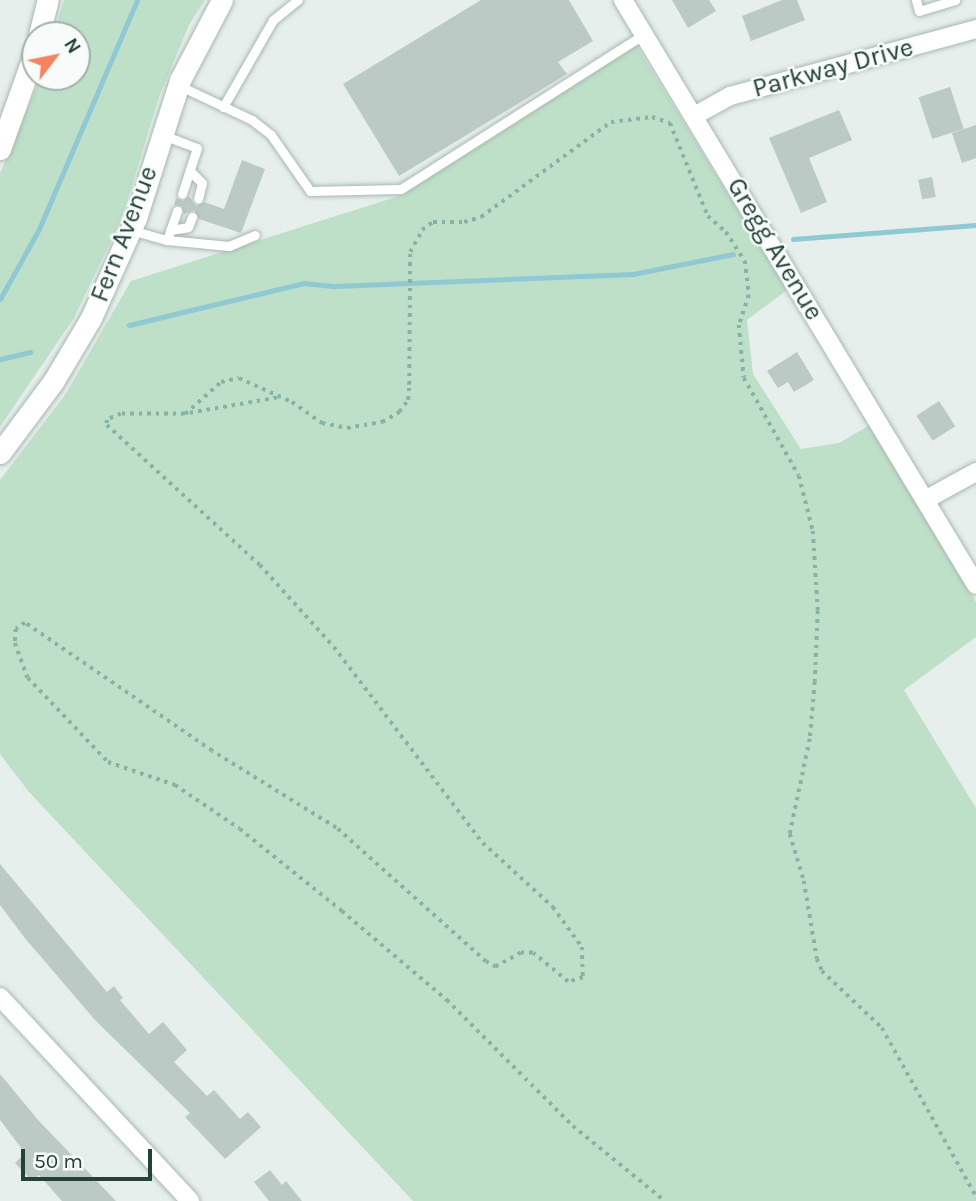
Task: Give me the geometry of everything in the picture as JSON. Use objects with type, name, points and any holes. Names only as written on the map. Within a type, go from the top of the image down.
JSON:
[{"type":"street","points":[[43,21],[48,0]]},
{"type":"street","name":"Fern Avenue","points":[[0,453],[53,382],[85,329],[131,230],[178,85],[222,0]]},
{"type":"street","name":"Gregg Avenue","points":[[624,0],[976,585]]},
{"type":"street","name":"Parkway Drive","points":[[694,116],[730,96],[976,29]]},
{"type":"street","points":[[0,149],[21,90]]},
{"type":"street","points":[[925,500],[976,472]]},
{"type":"street","points":[[0,997],[190,1201]]},
{"type":"lane","points":[[223,107],[273,20],[298,0]]},
{"type":"lane","points":[[916,0],[919,12],[956,0]]},
{"type":"lane","points":[[178,85],[271,135],[310,191],[401,190],[644,34]]},
{"type":"lane","points":[[161,134],[197,148],[182,194]]},
{"type":"lane","points":[[190,171],[202,183],[198,199]]},
{"type":"lane","points":[[168,235],[177,211]]},
{"type":"lane","points":[[168,235],[188,227],[192,216]]},
{"type":"lane","points":[[131,230],[229,246],[255,235]]},
{"type":"path","points":[[185,414],[221,383],[239,378],[278,398],[292,402],[322,423],[347,428],[382,422],[400,412],[408,400],[410,385],[410,252],[422,230],[433,222],[464,222],[481,216],[611,122],[652,117],[670,123],[708,216],[726,232],[745,261],[749,295],[739,325],[744,379],[799,476],[813,531],[818,611],[815,681],[810,739],[790,834],[804,881],[817,959],[822,971],[882,1028],[976,1196]]},
{"type":"path","points":[[278,398],[185,414],[121,414],[107,420],[107,425],[260,565],[334,647],[483,843],[560,917],[582,947],[583,978],[568,982],[533,953],[521,953],[496,967],[486,962],[336,828],[223,759],[25,623],[16,629],[15,643],[28,678],[108,762],[175,785],[240,829],[342,911],[447,1000],[573,1126],[666,1201]]},
{"type":"green space","points":[[64,0],[205,0],[189,25],[159,97],[122,218],[74,318],[0,427],[0,173],[35,91],[91,91],[91,21],[57,21]]},
{"type":"green space","points":[[636,45],[787,290],[747,320],[753,374],[801,449],[839,443],[870,425],[976,602],[976,637],[904,690],[976,808],[976,1201],[413,1201],[29,792],[0,754],[0,480],[65,395],[131,281],[399,196]]},
{"type":"building","points":[[481,0],[569,0],[593,41],[558,62],[567,74],[399,176],[343,84]]},
{"type":"building","points":[[672,0],[709,0],[716,11],[688,28]]},
{"type":"building","points":[[782,0],[797,0],[805,20],[751,41],[742,16]]},
{"type":"building","points":[[950,87],[964,129],[932,139],[919,97]]},
{"type":"building","points":[[839,110],[852,140],[809,158],[827,202],[801,213],[769,138]]},
{"type":"building","points":[[976,125],[976,158],[962,163],[952,133]]},
{"type":"building","points":[[242,160],[265,169],[241,233],[199,219],[194,210],[184,214],[182,206],[174,205],[176,198],[183,201],[189,196],[196,206],[204,202],[224,209]]},
{"type":"building","points":[[932,177],[936,197],[922,199],[918,180]]},
{"type":"building","points":[[797,352],[814,380],[794,392],[788,382],[778,388],[767,371]]},
{"type":"building","points":[[939,401],[955,426],[933,441],[916,416]]},
{"type":"building","points":[[0,864],[107,992],[114,986],[123,998],[120,1000],[149,1034],[163,1022],[187,1050],[174,1062],[207,1096],[214,1090],[240,1119],[248,1112],[261,1127],[225,1159],[185,1117],[190,1113],[95,1020],[24,937],[0,905]]},
{"type":"building","points":[[0,1074],[39,1121],[116,1201],[62,1201],[39,1175],[32,1181],[15,1163],[25,1153],[0,1120]]},
{"type":"building","points":[[270,1170],[282,1185],[286,1181],[302,1201],[269,1201],[254,1182]]},
{"type":"waterway","points":[[0,299],[39,229],[137,0]]},
{"type":"waterway","points":[[793,239],[976,225]]},
{"type":"waterway","points":[[129,325],[304,283],[335,286],[633,274],[733,254]]},
{"type":"waterway","points":[[0,359],[30,352]]}]
